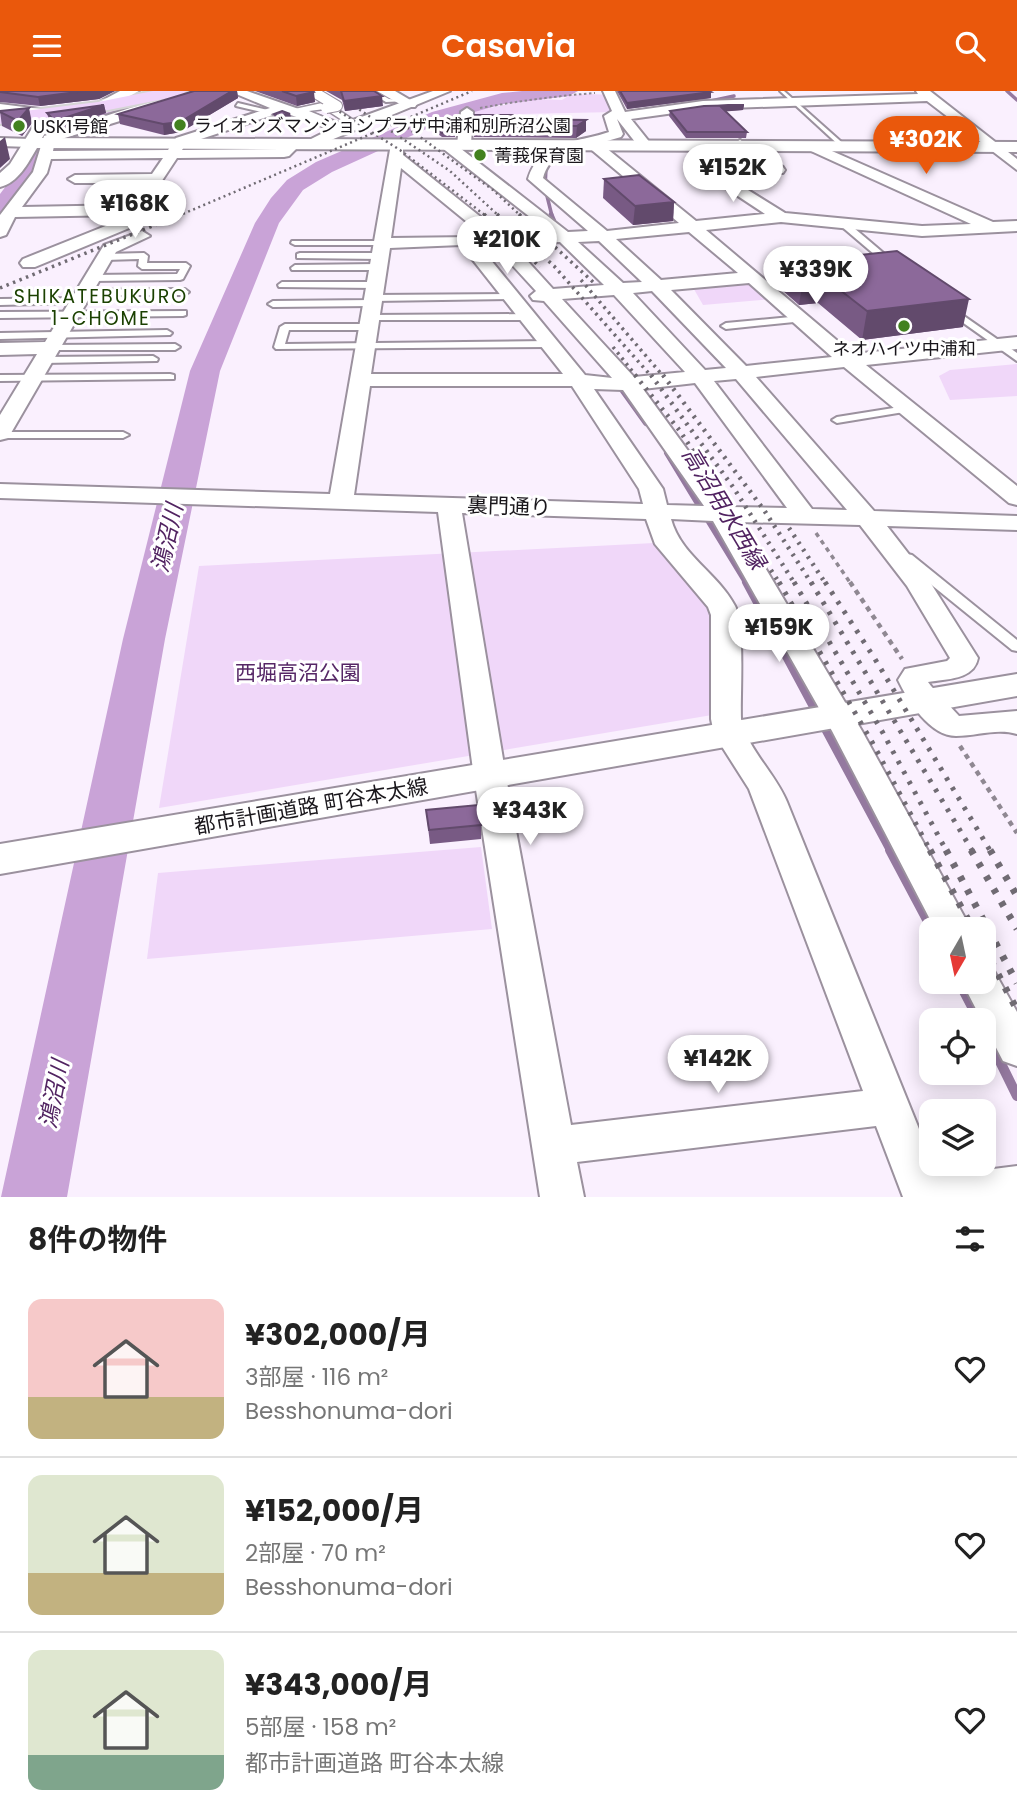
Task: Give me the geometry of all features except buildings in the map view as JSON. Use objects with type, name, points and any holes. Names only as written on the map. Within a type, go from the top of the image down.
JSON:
[{"type":"main road","points":[[0,120],[196,92]]},
{"type":"street","points":[[234,91],[276,110],[348,126]]},
{"type":"street","points":[[312,91],[337,106],[326,108]]},
{"type":"street","points":[[384,91],[409,103]]},
{"type":"street","points":[[314,143],[348,126],[444,91]]},
{"type":"street","points":[[610,92],[621,114],[644,143]]},
{"type":"street","points":[[1016,158],[994,147],[926,94],[719,104],[610,116],[616,134],[585,143],[541,163],[535,179],[656,285],[741,372],[889,544],[919,585],[964,658],[962,665],[955,669],[930,699],[966,727],[1016,717]]},
{"type":"street","points":[[0,182],[52,137],[144,101]]},
{"type":"street","points":[[719,104],[757,152],[778,170]]},
{"type":"street","points":[[328,107],[348,126],[340,127],[322,120],[321,117],[295,110],[328,107]]},
{"type":"street","points":[[0,108],[48,114],[40,149],[40,173],[22,194],[0,232]]},
{"type":"street","points":[[29,263],[134,215],[175,149],[276,110]]},
{"type":"street","points":[[455,144],[467,112]]},
{"type":"street","points":[[40,149],[175,149],[295,143],[365,143],[393,148],[455,144],[644,143],[739,131]]},
{"type":"street","points":[[0,142],[99,163]]},
{"type":"street","points":[[585,143],[759,283],[906,409],[1017,498]]},
{"type":"street","points":[[455,144],[618,288],[700,376],[804,515]]},
{"type":"street","points":[[781,217],[701,167],[745,163],[757,152],[816,148],[994,147]]},
{"type":"street","points":[[393,148],[498,239],[619,384],[710,512],[946,917]]},
{"type":"street","points":[[341,501],[375,287],[393,148]]},
{"type":"street","points":[[816,148],[866,172],[941,202],[1017,242]]},
{"type":"street","points":[[75,179],[155,178]]},
{"type":"street","points":[[22,194],[146,192]]},
{"type":"street","points":[[10,212],[134,215]]},
{"type":"street","points":[[0,434],[110,249],[148,235],[134,215]]},
{"type":"street","points":[[375,287],[466,240],[603,236],[781,217],[922,231],[1017,226]]},
{"type":"street","points":[[466,240],[578,380],[651,489],[664,539],[721,605],[725,615],[726,719],[729,734],[765,788],[925,1197]]},
{"type":"street","points":[[13,245],[75,244]]},
{"type":"street","points":[[514,297],[656,285],[759,283]]},
{"type":"street","points":[[360,380],[578,380],[619,384],[1007,344]]},
{"type":"street","points":[[0,349],[51,348]]},
{"type":"street","name":"裏門通り","points":[[0,491],[1017,523]]},
{"type":"street","points":[[449,504],[490,777],[562,1197]]},
{"type":"street","name":"都市計画道路 町谷本太線","points":[[0,859],[490,777],[1017,684]]},
{"type":"street","points":[[987,994],[1017,1049]]},
{"type":"street","points":[[554,1146],[890,1106]]},
{"type":"street","points":[[934,1197],[1017,1186]]},
{"type":"lane","points":[[371,91],[391,101],[409,103]]},
{"type":"lane","points":[[782,92],[845,148]]},
{"type":"lane","points":[[238,105],[276,110]]},
{"type":"lane","points":[[844,224],[899,271],[886,272]]},
{"type":"lane","points":[[295,243],[375,287]]},
{"type":"lane","points":[[0,316],[81,296],[180,277],[186,266],[142,266],[144,256],[105,257]]},
{"type":"lane","points":[[300,256],[375,287]]},
{"type":"lane","points":[[295,268],[375,287],[529,317]]},
{"type":"lane","points":[[759,283],[805,283]]},
{"type":"lane","points":[[282,285],[375,287],[514,297]]},
{"type":"lane","points":[[274,303],[375,287]]},
{"type":"lane","points":[[375,287],[285,327],[279,347],[548,344]]},
{"type":"lane","points":[[0,302],[185,292]]},
{"type":"lane","points":[[81,296],[183,313]]},
{"type":"lane","points":[[942,303],[1007,344],[1017,358]]},
{"type":"lane","points":[[726,326],[800,319]]},
{"type":"lane","points":[[51,348],[167,333]]},
{"type":"lane","points":[[0,336],[51,348],[153,359]]},
{"type":"lane","points":[[51,348],[175,347]]},
{"type":"lane","points":[[0,378],[170,377]]},
{"type":"lane","points":[[837,420],[906,409]]},
{"type":"lane","points":[[0,434],[123,435]]},
{"type":"lane","points":[[889,544],[1017,647]]},
{"type":"path","points":[[433,127],[467,112],[532,98],[548,100],[568,95],[610,92]]},
{"type":"path","points":[[409,103],[444,123]]},
{"type":"path","points":[[804,515],[930,699],[1017,833]]},
{"type":"green space","points":[[570,95],[609,95],[616,112],[470,115],[471,112],[532,99],[562,100]]},
{"type":"green space","points":[[753,277],[774,299],[703,305],[691,284]]},
{"type":"green space","points":[[1017,364],[1017,396],[950,400],[939,376],[950,370]]},
{"type":"green space","name":"西堀高沼公園","points":[[654,543],[714,607],[718,714],[159,808],[199,566]]},
{"type":"green space","points":[[481,847],[492,929],[147,959],[158,873]]},
{"type":"waterway","points":[[0,216],[15,187],[28,172],[42,137],[202,91]]},
{"type":"waterway","name":"鴻沼川","points":[[34,1197],[144,639],[205,371],[267,223],[279,203],[295,185],[324,167],[439,116],[502,99],[569,91]]},
{"type":"waterway","points":[[1007,91],[1017,100]]},
{"type":"waterway","name":"高沼用水西縁","points":[[706,102],[734,96]]},
{"type":"waterway","name":"高沼用水西縁","points":[[546,168],[545,188],[552,216]]},
{"type":"waterway","name":"高沼用水西縁","points":[[551,214],[554,221]]},
{"type":"waterway","name":"高沼用水西縁","points":[[618,384],[646,423]]},
{"type":"waterway","name":"高沼用水西縁","points":[[667,453],[747,584]]},
{"type":"waterway","name":"高沼用水西縁","points":[[746,582],[891,852]]},
{"type":"waterway","name":"高沼用水西縁","points":[[890,850],[926,917]]},
{"type":"waterway","name":"高沼用水西縁","points":[[965,994],[973,1008]]},
{"type":"waterway","name":"高沼用水西縁","points":[[996,1053],[1017,1096]]},
{"type":"railway","points":[[307,91],[373,133]]},
{"type":"railway","points":[[332,91],[386,128]]},
{"type":"railway","points":[[399,122],[472,91]]},
{"type":"railway","points":[[394,118],[399,122]]},
{"type":"railway","points":[[386,128],[399,122]]},
{"type":"railway","points":[[399,122],[493,190],[521,216]]},
{"type":"railway","points":[[373,133],[386,128]]},
{"type":"railway","points":[[386,128],[450,171],[499,216]]},
{"type":"railway","points":[[178,216],[373,133]]},
{"type":"railway","points":[[373,133],[400,150],[486,216]]},
{"type":"railway","points":[[0,288],[182,214]]},
{"type":"railway","points":[[484,214],[540,267]]},
{"type":"railway","points":[[497,214],[554,266],[652,377]]},
{"type":"railway","points":[[519,214],[593,282]]},
{"type":"railway","points":[[581,280],[664,377]]},
{"type":"railway","points":[[613,347],[637,377]]},
{"type":"railway","points":[[635,375],[680,431],[780,584]]},
{"type":"railway","points":[[651,375],[733,487],[795,584]]},
{"type":"railway","points":[[663,375],[764,510],[812,584]]},
{"type":"railway","points":[[789,528],[826,584]]},
{"type":"railway","points":[[779,582],[872,742],[931,852]]},
{"type":"railway","points":[[794,582],[883,733],[947,852]]},
{"type":"railway","points":[[811,582],[973,852]]},
{"type":"railway","points":[[825,582],[875,659],[991,852]]},
{"type":"railway","points":[[930,850],[966,917]]},
{"type":"railway","points":[[946,850],[1017,983]]},
{"type":"railway","points":[[971,850],[1017,929]]},
{"type":"railway","points":[[990,850],[1017,896]]},
{"type":"railway","points":[[996,971],[1017,1010]]},
{"type":"place","name":"ライオンズマンションプラザ中浦和別所沼公園","points":[[180,125]]},
{"type":"place","name":"USK1号館","points":[[19,126]]},
{"type":"place","name":"菁莪保育園","points":[[480,155]]},
{"type":"place","name":"ネオハイツ中浦和","points":[[904,326]]},
{"type":"district","name":"SHIKATEBUKURO 1-CHOME","points":[[101,307]]}]
